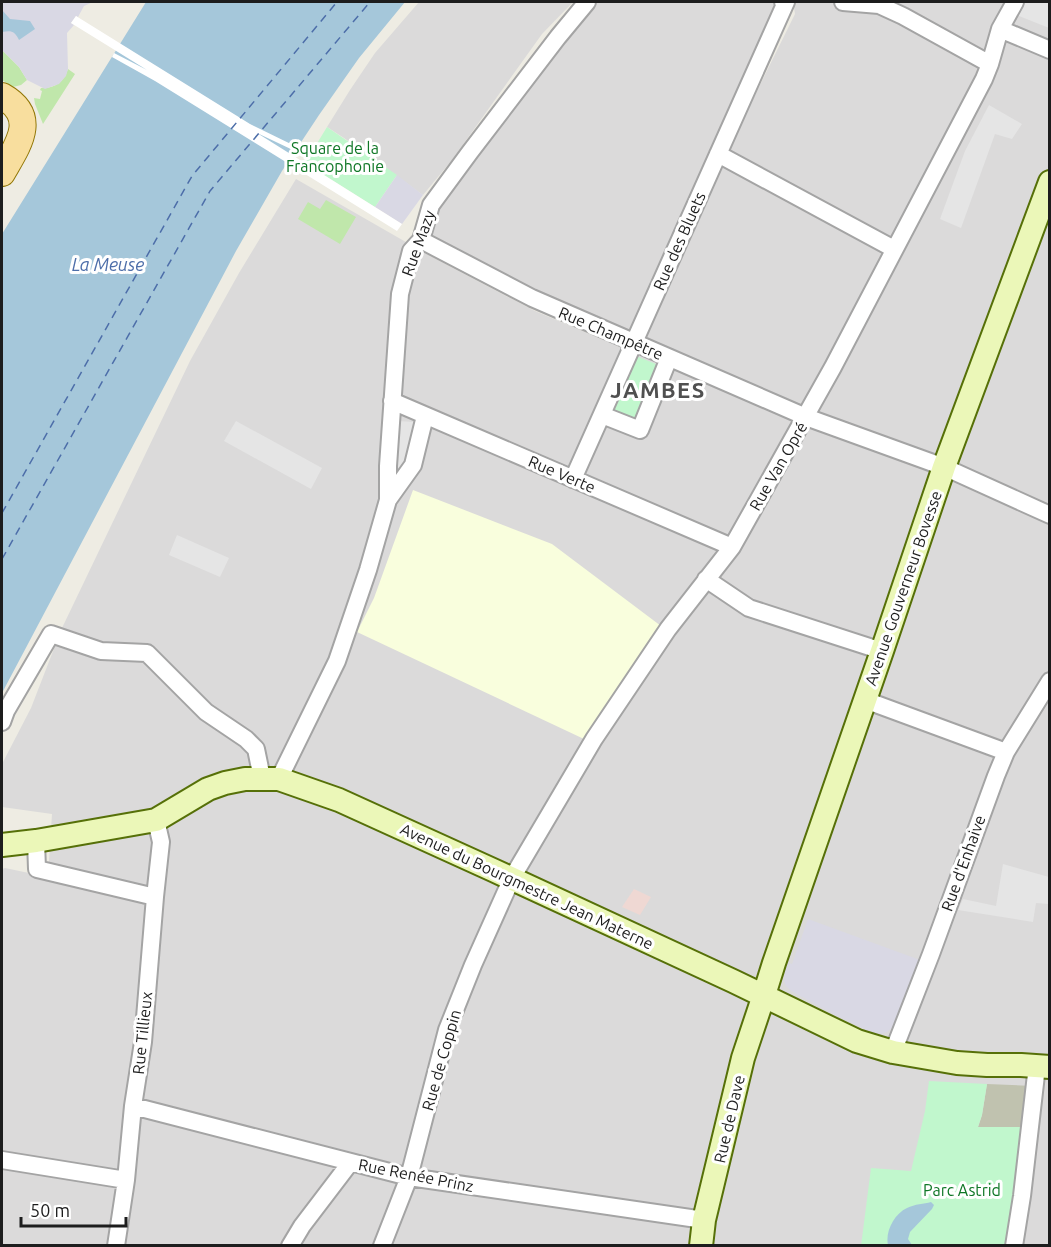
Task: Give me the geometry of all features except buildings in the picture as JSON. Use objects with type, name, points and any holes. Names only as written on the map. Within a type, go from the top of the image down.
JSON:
[{"type":"main road","points":[[2,96],[15,105],[20,112],[23,130],[2,173]]},
{"type":"main road","name":"Avenue Gouverneur Bovesse","points":[[764,996],[944,467],[1050,182]]},
{"type":"main road","name":"Avenue du Bourgmestre Jean Materne","points":[[2,845],[156,820],[208,789],[245,779],[271,779],[339,800],[512,878],[857,1041],[893,1052],[957,1063],[1043,1066]]},
{"type":"main road","name":"Rue de Dave","points":[[701,1245],[743,1058],[764,996]]},
{"type":"street","name":"Rue Mazy","points":[[271,779],[337,660],[368,570],[388,500],[388,466],[400,294],[411,251],[421,240],[431,205],[497,116],[587,2]]},
{"type":"street","name":"Rue des Bluets","points":[[573,479],[784,2]]},
{"type":"street","points":[[843,2],[879,5],[990,64]]},
{"type":"street","name":"Rue Van Opré","points":[[512,878],[594,739],[668,629],[732,547],[806,417],[984,79],[1000,29],[1015,2]]},
{"type":"street","points":[[1000,29],[1050,50]]},
{"type":"street","points":[[718,154],[894,249]]},
{"type":"street","name":"Rue Champêtre","points":[[421,240],[532,298],[634,343],[806,417],[944,467],[1050,515]]},
{"type":"street","points":[[602,415],[640,430],[669,358]]},
{"type":"street","name":"Rue Verte","points":[[392,401],[732,547]]},
{"type":"street","name":"Rue Mazy","points":[[388,500],[412,465],[426,416]]},
{"type":"street","points":[[706,579],[749,608],[882,651]]},
{"type":"street","points":[[2,722],[6,711],[51,634],[101,651],[147,653],[206,711],[246,739],[256,749],[271,779]]},
{"type":"street","name":"Rue d'Enhaive","points":[[893,1052],[1006,752],[1050,681]]},
{"type":"street","points":[[865,700],[1006,752]]},
{"type":"street","name":"Rue Tillieux","points":[[116,1245],[143,1042],[161,842],[156,820]]},
{"type":"street","points":[[36,841],[38,869],[155,897]]},
{"type":"street","name":"Rue de Coppin","points":[[382,1245],[409,1177],[447,1029],[512,878]]},
{"type":"street","points":[[1014,1245],[1043,1066]]},
{"type":"street","name":"Rue Renée Prinz","points":[[133,1106],[409,1177],[705,1220]]},
{"type":"street","points":[[2,1160],[126,1180]]},
{"type":"street","points":[[290,1245],[350,1163]]},
{"type":"shaded area","points":[[2,2],[93,2],[84,6],[78,17],[76,16],[71,23],[74,25],[67,33],[68,69],[66,76],[59,84],[45,89],[27,80],[19,67],[2,50]]},
{"type":"shaded area","points":[[419,2],[573,2],[542,34],[452,160],[423,195],[327,127],[375,53]]},
{"type":"shaded area","points":[[590,2],[783,2],[634,343],[532,298],[427,232],[434,214]]},
{"type":"shaded area","points":[[793,2],[1049,2],[1049,1245],[2,1245],[2,869],[48,877],[52,814],[2,807],[2,764],[31,708],[62,628],[190,361],[239,273],[296,179],[432,257],[535,311],[637,354],[719,168],[795,14]]},
{"type":"shaded area","points":[[1021,2],[1049,2],[1049,28],[1014,14]]},
{"type":"shaded area","points":[[989,105],[1022,124],[1012,139],[995,134],[961,228],[940,219],[965,151]]},
{"type":"shaded area","points":[[397,175],[423,195],[402,224],[375,207]]},
{"type":"shaded area","points":[[236,421],[322,468],[311,489],[224,441]]},
{"type":"shaded area","points":[[397,421],[414,422],[410,454],[404,469],[393,468]]},
{"type":"shaded area","points":[[413,490],[552,544],[661,626],[627,682],[584,739],[357,632],[374,598]]},
{"type":"shaded area","points":[[177,535],[229,558],[220,577],[169,555]]},
{"type":"shaded area","points":[[1003,864],[1049,877],[1049,904],[1036,903],[1033,922],[958,910],[963,899],[996,906]]},
{"type":"shaded area","points":[[634,889],[651,897],[640,915],[622,907]]},
{"type":"shaded area","points":[[808,919],[920,960],[896,1024],[887,1032],[873,1033],[837,1016],[786,986],[785,971],[788,963],[792,964]]},
{"type":"shaded area","points":[[987,1084],[1033,1086],[1027,1127],[978,1127]]},
{"type":"green space","points":[[2,50],[19,67],[27,80],[21,85],[13,87],[2,80]]},
{"type":"green space","points":[[68,69],[75,74],[43,124],[34,98],[40,99],[41,88],[54,86],[61,81]]},
{"type":"green space","name":"Square de la Francophonie","points":[[327,127],[397,175],[375,207],[305,163]]},
{"type":"green space","points":[[326,200],[356,217],[340,244],[298,219],[308,202],[320,209]]},
{"type":"green space","points":[[636,356],[656,364],[637,421],[608,412]]},
{"type":"green space","name":"Parc Astrid","points":[[929,1081],[987,1084],[978,1127],[1027,1127],[1008,1245],[861,1246],[871,1168],[911,1171],[925,1111]]},
{"type":"water","name":"La Meuse","points":[[146,2],[405,2],[359,58],[282,171],[236,251],[2,693],[2,234]]},
{"type":"water","points":[[2,10],[10,19],[30,21],[35,29],[19,40],[12,32],[2,32]]},
{"type":"water","points":[[931,1202],[934,1205],[932,1209],[910,1232],[908,1239],[912,1245],[888,1245],[889,1229],[898,1214],[910,1207]]},
{"type":"pier","points":[[76,16],[250,124],[297,147],[295,151],[257,133],[402,224],[397,231],[155,81],[112,57],[114,53],[147,70],[71,23]]},
{"type":"ferry route","points":[[2,513],[192,176],[337,2]]},
{"type":"ferry route","points":[[2,559],[210,191],[370,2]]},
{"type":"district","name":"JAMBES","points":[[658,389]]}]
